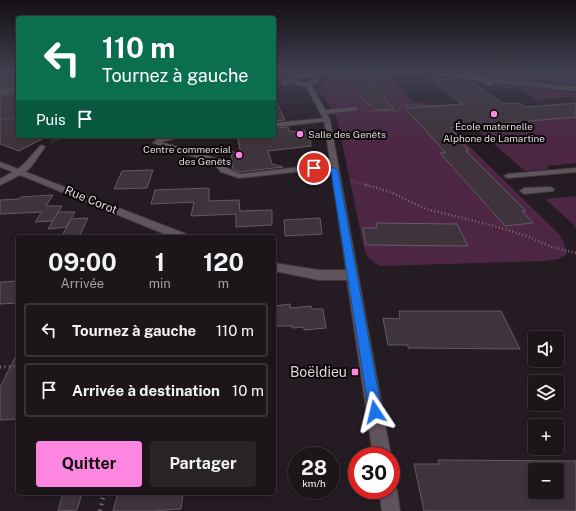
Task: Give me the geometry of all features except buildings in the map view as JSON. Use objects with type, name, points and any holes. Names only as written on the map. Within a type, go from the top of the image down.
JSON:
[{"type":"street","points":[[309,95],[316,102]]},
{"type":"street","points":[[312,95],[326,116],[381,447]]},
{"type":"street","name":"Rue Corot","points":[[0,164],[177,235]]},
{"type":"street","points":[[0,182],[20,172]]},
{"type":"street","points":[[276,267],[319,275],[352,275]]},
{"type":"street","points":[[389,499],[391,511]]},
{"type":"lane","points":[[276,124],[326,116],[355,109]]},
{"type":"lane","points":[[167,138],[160,139],[156,143],[216,161],[224,170],[239,176],[314,168],[335,175]]},
{"type":"lane","points":[[20,172],[28,165],[42,147]]},
{"type":"lane","points":[[310,158],[314,168]]},
{"type":"lane","points":[[278,162],[281,172]]},
{"type":"lane","points":[[508,176],[576,170]]},
{"type":"lane","points":[[524,191],[550,189]]},
{"type":"path","points":[[355,109],[382,112],[397,111],[401,106],[411,104],[435,107],[450,106]]},
{"type":"path","points":[[0,120],[16,117]]},
{"type":"path","points":[[335,175],[388,191],[426,208],[487,224],[527,236],[552,247],[576,253]]},
{"type":"path","points":[[0,367],[16,366]]},
{"type":"path","points":[[100,511],[104,495]]},
{"type":"shaded area","points":[[322,95],[407,95],[415,103],[424,102],[559,234],[564,243],[567,254],[558,259],[544,261],[380,266],[368,258],[364,248],[337,119],[330,105]]},
{"type":"shaded area","points":[[529,95],[576,95],[576,100],[567,97],[540,99],[544,102],[533,101],[537,100]]},
{"type":"shaded area","points":[[576,117],[576,163],[547,166],[548,169],[525,171],[473,126]]},
{"type":"shaded area","points":[[576,196],[576,229],[573,224],[545,199]]},
{"type":"place","name":"École maternelle Alphone de Lamartine","points":[[494,114]]},
{"type":"place","name":"Salle des Genêts","points":[[300,134]]},
{"type":"place","name":"Centre commercial des Genêts","points":[[239,155]]},
{"type":"place","name":"Boëldieu","points":[[355,372]]},
{"type":"route","points":[[314,168],[334,170],[375,412]]}]
